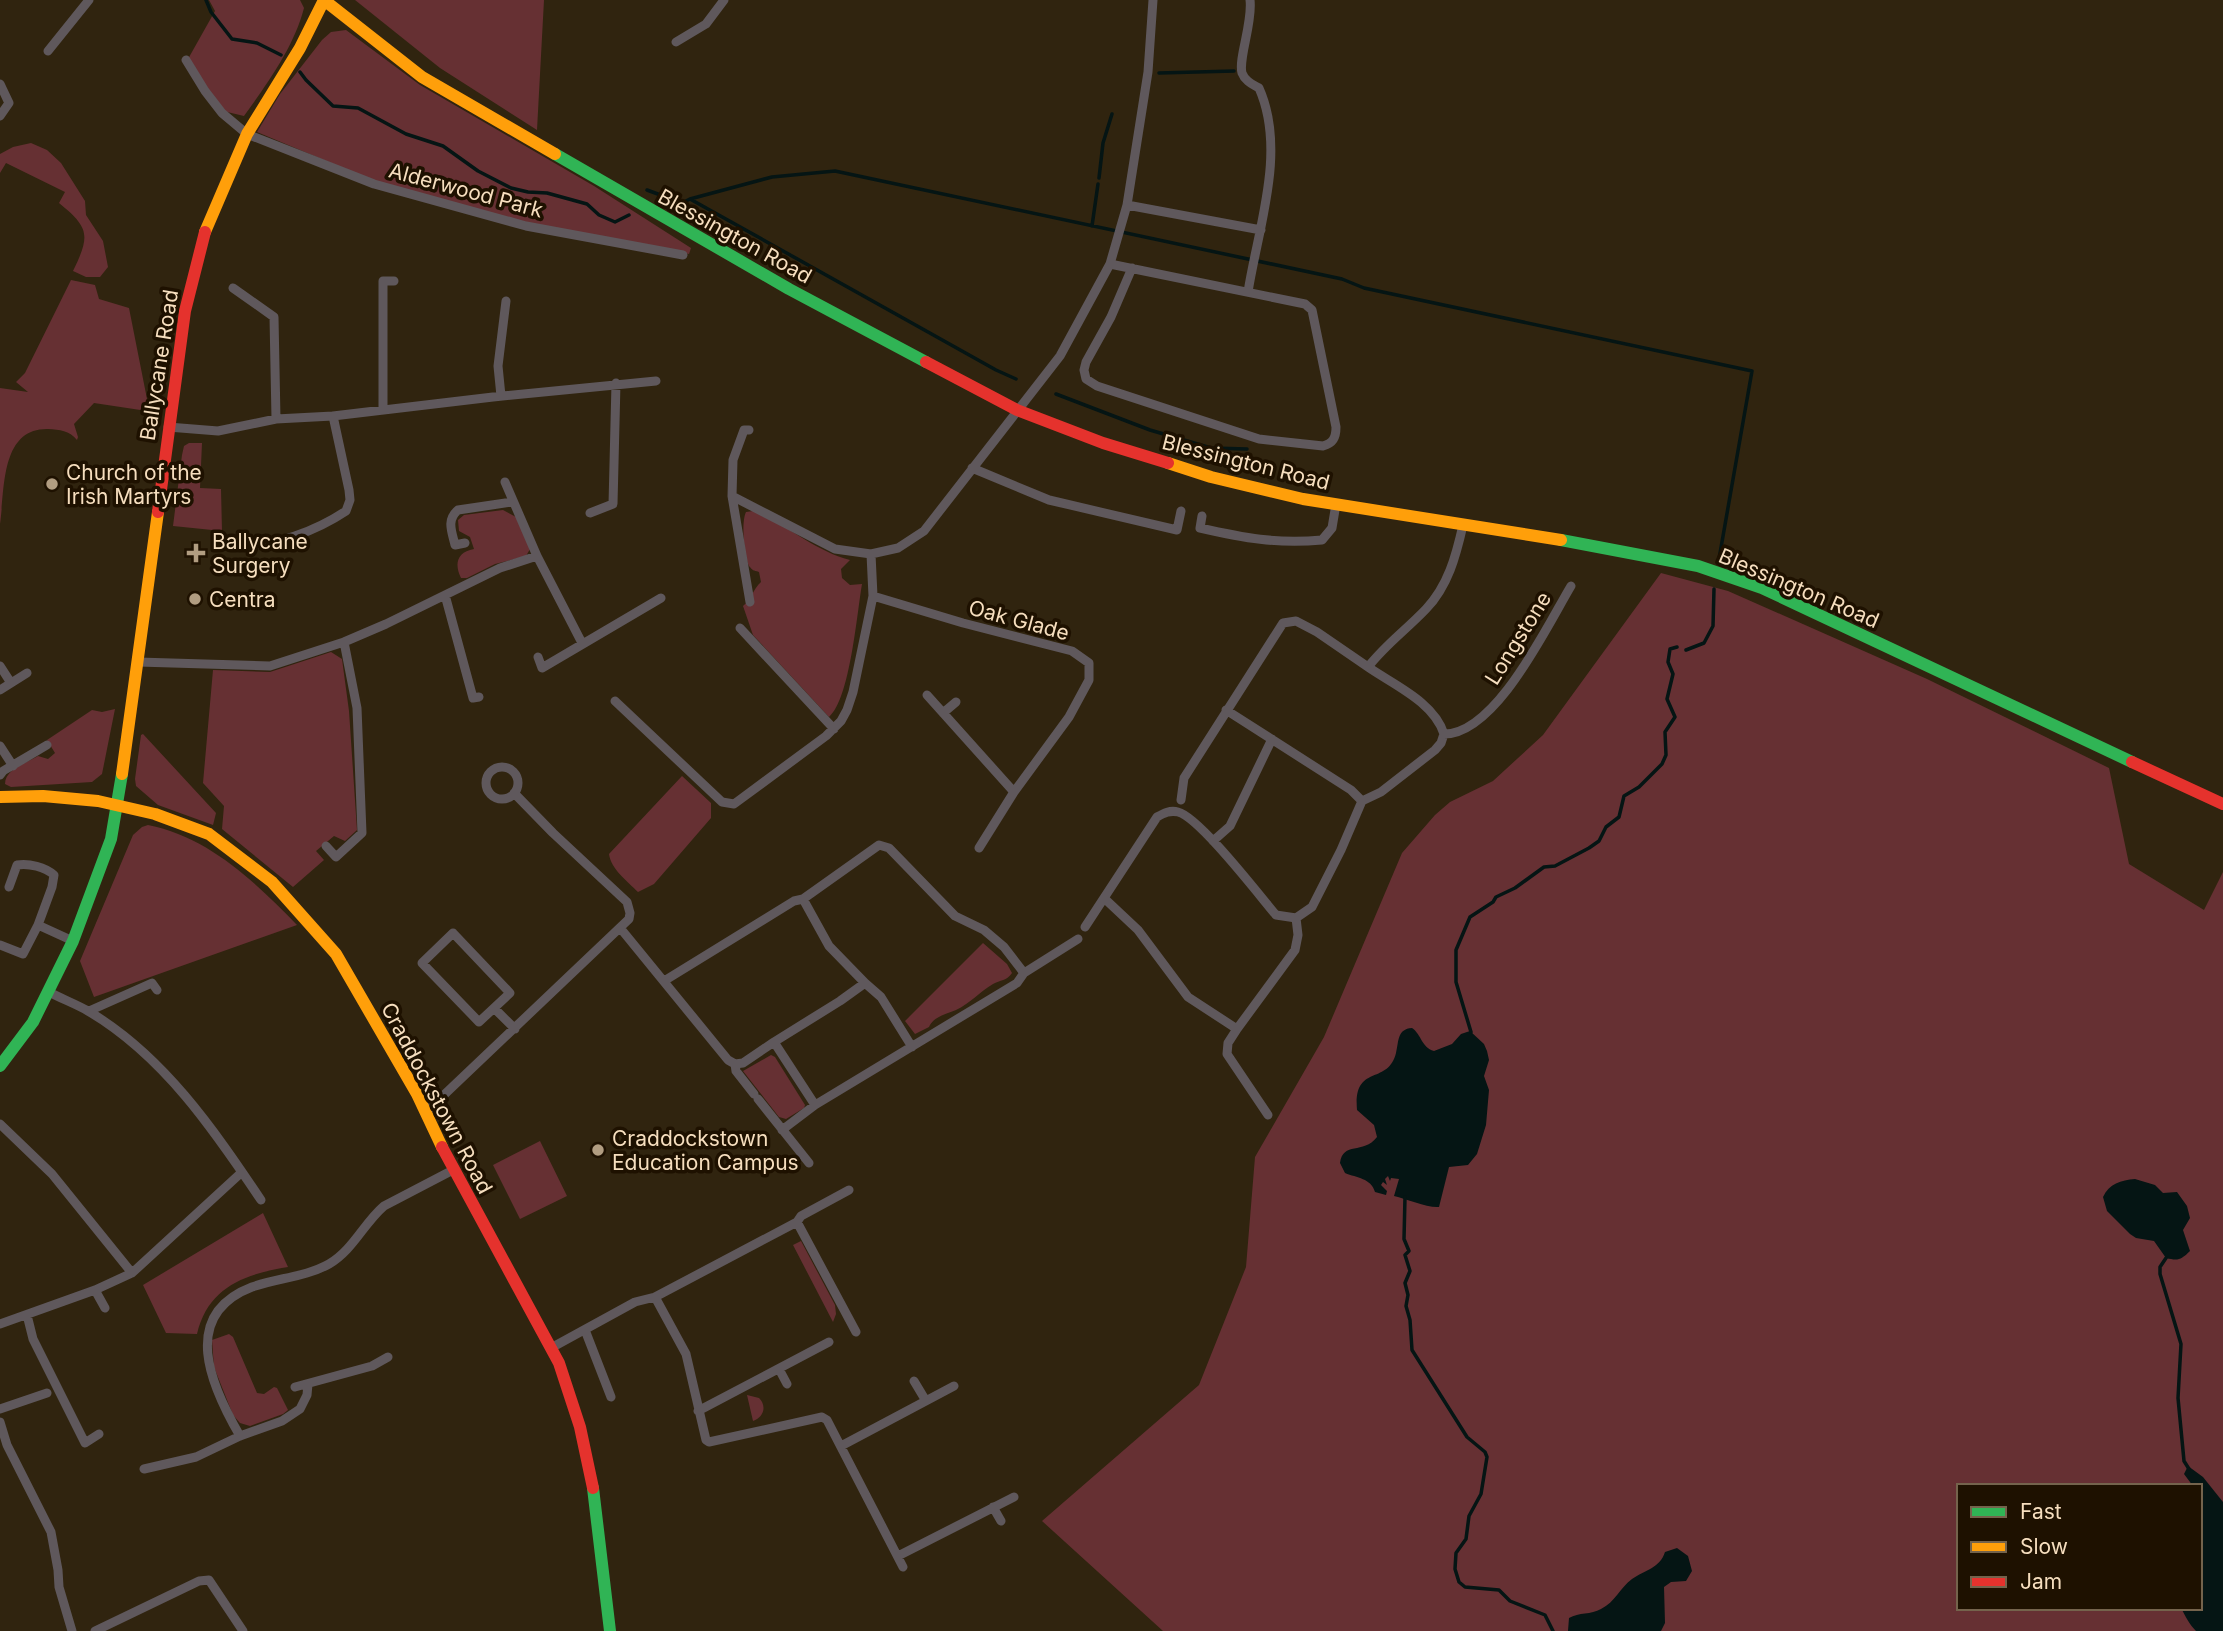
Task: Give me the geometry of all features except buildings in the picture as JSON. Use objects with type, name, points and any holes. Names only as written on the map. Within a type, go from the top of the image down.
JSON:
[{"type":"main road","name":"Ballycane Road","points":[[0,1066],[33,1022],[50,992],[73,941],[111,839],[118,806],[185,311],[206,229],[247,134],[300,48],[324,0]]},
{"type":"main road","name":"Blessington Road","points":[[324,0],[422,77],[789,289],[1017,410],[1103,443],[1211,477],[1336,504],[1554,539],[1698,566],[1751,584],[2223,804]]},
{"type":"main road","name":"Craddockstown Road","points":[[0,797],[43,796],[98,801],[155,814],[209,834],[272,882],[337,954],[426,1112],[453,1170],[551,1348],[567,1384],[591,1473],[610,1631]]},
{"type":"street","points":[[48,51],[89,0]]},
{"type":"street","points":[[676,42],[706,24],[724,0]]},
{"type":"street","points":[[732,496],[835,550],[871,554],[898,548],[924,531],[1060,356],[1110,264],[1127,205],[1148,72],[1153,0]]},
{"type":"street","points":[[1248,292],[1271,171],[1267,113],[1259,88],[1249,83],[1242,75],[1241,66],[1250,26],[1251,0]]},
{"type":"street","name":"Alderwood Park","points":[[186,60],[222,113],[247,134],[374,184],[526,226],[683,255]]},
{"type":"street","points":[[0,84],[9,103],[0,116]]},
{"type":"street","points":[[1127,205],[1261,230]]},
{"type":"street","points":[[1110,264],[1132,268],[1305,304],[1312,310],[1336,427],[1336,437],[1331,443],[1322,446],[1259,439],[1097,386],[1087,379],[1084,370],[1086,362],[1111,317],[1132,268]]},
{"type":"street","points":[[383,411],[383,281],[394,281]]},
{"type":"street","points":[[233,288],[274,317],[276,419]]},
{"type":"street","points":[[501,396],[498,366],[506,302]]},
{"type":"street","points":[[168,427],[218,431],[276,419],[333,416],[617,383],[656,381]]},
{"type":"street","points":[[590,513],[613,504],[617,383]]},
{"type":"street","points":[[240,544],[264,543],[296,536],[346,511],[350,500],[349,490],[333,416]]},
{"type":"street","points":[[748,430],[744,430],[733,460],[732,496],[750,602]]},
{"type":"street","points":[[972,468],[1049,500],[1177,530],[1181,512]]},
{"type":"street","points":[[505,482],[537,556],[582,643]]},
{"type":"street","points":[[465,543],[455,545],[450,525],[452,516],[458,510],[512,502]]},
{"type":"street","points":[[1202,516],[1200,528],[1251,540],[1322,540],[1332,528],[1336,504]]},
{"type":"street","points":[[1368,667],[1383,647],[1424,611],[1441,588],[1456,555],[1463,526]]},
{"type":"street","points":[[615,701],[722,802],[728,805],[741,800],[834,729],[847,710],[873,596],[871,554]]},
{"type":"street","points":[[138,662],[270,666],[344,642],[500,568],[537,556]]},
{"type":"street","name":"Longstone","points":[[1444,734],[1461,732],[1479,720],[1501,699],[1571,586]]},
{"type":"street","points":[[444,595],[473,698],[479,696]]},
{"type":"street","name":"Oak Glade","points":[[873,596],[962,623],[1072,651],[1089,663],[1089,680],[1069,716],[1014,792],[979,849]]},
{"type":"street","points":[[538,657],[542,667],[661,598]]},
{"type":"street","points":[[1085,927],[1157,817],[1172,811],[1185,815],[1213,841],[1276,915],[1296,918],[1312,907],[1362,801],[1381,792],[1435,750],[1444,734],[1440,721],[1430,710],[1317,632],[1296,621],[1283,622],[1184,778],[1181,800]]},
{"type":"street","points":[[740,628],[834,729]]},
{"type":"street","points":[[327,846],[336,857],[362,833],[357,708],[344,642]]},
{"type":"street","points":[[0,666],[11,683]]},
{"type":"street","points":[[0,690],[27,673]]},
{"type":"street","points":[[927,695],[1014,792]]},
{"type":"street","points":[[943,713],[957,702]]},
{"type":"street","points":[[1226,710],[1351,790],[1362,801]]},
{"type":"street","points":[[1213,841],[1230,825],[1272,739]]},
{"type":"street","points":[[0,775],[47,745]]},
{"type":"street","points":[[0,746],[13,766]]},
{"type":"street","points":[[426,1112],[629,919],[627,902],[514,793]]},
{"type":"street","points":[[664,981],[794,901],[803,899],[879,845],[889,848],[955,916],[984,930],[1004,947],[1024,973]]},
{"type":"street","points":[[0,945],[23,954],[38,925],[54,876],[47,870],[24,864],[17,865],[9,887]]},
{"type":"street","points":[[803,899],[829,946],[881,997],[912,1048]]},
{"type":"street","points":[[1105,899],[1138,930],[1188,997],[1237,1029]]},
{"type":"street","points":[[1268,1115],[1227,1054],[1226,1048],[1295,950],[1298,935],[1296,918]]},
{"type":"street","points":[[38,925],[73,941]]},
{"type":"street","points":[[621,929],[728,1060],[735,1065],[736,1071],[809,1163]]},
{"type":"street","points":[[453,933],[510,993],[494,1008],[479,1022],[422,962],[453,933]]},
{"type":"street","points":[[782,1130],[815,1105],[1017,983],[1024,973],[1077,939]]},
{"type":"street","points":[[735,1065],[743,1063],[865,982]]},
{"type":"street","points":[[89,1011],[155,987]]},
{"type":"street","points":[[50,992],[89,1011],[145,1053],[202,1115],[261,1200]]},
{"type":"street","points":[[494,1008],[514,1029]]},
{"type":"street","points":[[774,1042],[815,1105]]},
{"type":"street","points":[[0,1124],[52,1174],[132,1273]]},
{"type":"street","points":[[240,1436],[224,1410],[208,1361],[209,1326],[217,1311],[252,1287],[313,1271],[329,1264],[344,1254],[374,1213],[453,1170]]},
{"type":"street","points":[[0,1324],[95,1290],[132,1273],[242,1172]]},
{"type":"street","points":[[551,1348],[635,1302],[655,1297],[797,1222],[801,1216],[849,1190]]},
{"type":"street","points":[[797,1222],[856,1332]]},
{"type":"street","points":[[95,1290],[105,1308]]},
{"type":"street","points":[[655,1297],[686,1354],[703,1436],[709,1442],[822,1417],[827,1420],[903,1567]]},
{"type":"street","points":[[27,1315],[33,1339],[85,1443],[99,1434]]},
{"type":"street","points":[[585,1330],[611,1397]]},
{"type":"street","points":[[698,1411],[829,1342]]},
{"type":"street","points":[[295,1387],[372,1366],[388,1357]]},
{"type":"street","points":[[779,1368],[787,1384]]},
{"type":"street","points":[[914,1381],[926,1401]]},
{"type":"street","points":[[144,1469],[195,1457],[240,1436],[282,1421],[300,1409],[307,1395],[308,1384]]},
{"type":"street","points":[[841,1446],[954,1386]]},
{"type":"street","points":[[0,1409],[47,1393]]},
{"type":"street","points":[[0,1422],[8,1445],[51,1532],[59,1587],[72,1631]]},
{"type":"street","points":[[898,1556],[1014,1497]]},
{"type":"street","points":[[993,1507],[1001,1521]]},
{"type":"street","points":[[100,1630],[199,1581],[209,1580],[243,1631]]},
{"type":"shaded area","points":[[209,0],[300,0],[304,8],[287,51],[244,116],[223,111],[188,59],[215,11]]},
{"type":"shaded area","points":[[355,0],[544,0],[537,130],[440,68]]},
{"type":"shaded area","points":[[346,30],[420,85],[594,186],[691,248],[689,254],[526,223],[374,181],[257,132],[280,94],[322,40],[331,32]]},
{"type":"shaded area","points":[[31,143],[47,150],[61,163],[85,201],[86,215],[103,241],[108,267],[100,277],[86,277],[73,271],[82,249],[84,233],[77,219],[59,203],[65,192],[6,163],[0,173],[0,154],[13,147]]},
{"type":"shaded area","points":[[71,280],[95,285],[99,299],[129,308],[148,404],[147,411],[94,403],[74,424],[77,440],[67,432],[48,429],[32,431],[21,439],[8,463],[0,524],[0,388],[28,392],[16,382],[25,373]]},
{"type":"shaded area","points":[[189,443],[202,443],[200,488],[221,489],[222,531],[173,526],[182,455],[184,446]]},
{"type":"shaded area","points":[[503,510],[516,517],[530,549],[526,556],[495,564],[467,578],[461,578],[458,559],[474,549],[470,537],[459,531],[458,520],[464,515]]},
{"type":"shaded area","points":[[753,511],[824,550],[850,560],[841,569],[842,578],[850,585],[862,584],[847,675],[836,707],[829,717],[753,635],[743,606],[761,582],[759,572],[753,570],[747,561],[743,531],[746,512]]},
{"type":"shaded area","points":[[1661,573],[1728,591],[1927,679],[2109,768],[2129,864],[2204,910],[2223,872],[2223,1631],[1163,1631],[1042,1521],[1199,1385],[1246,1267],[1255,1157],[1324,1037],[1402,853],[1450,802],[1493,781],[1543,735]]},
{"type":"shaded area","points":[[331,652],[342,659],[349,711],[357,830],[345,841],[334,836],[316,851],[324,860],[293,887],[222,829],[224,806],[203,783],[213,670],[270,672]]},
{"type":"shaded area","points":[[115,709],[102,774],[92,782],[11,787],[5,784],[8,774],[17,767],[38,756],[48,759],[55,753],[47,740],[92,710],[102,712]]},
{"type":"shaded area","points":[[143,734],[216,813],[213,825],[158,805],[136,786]]},
{"type":"shaded area","points":[[682,776],[711,803],[711,818],[654,884],[638,892],[616,870],[609,854]]},
{"type":"shaded area","points":[[148,825],[191,840],[230,863],[297,925],[94,997],[80,961],[133,835]]},
{"type":"shaded area","points":[[983,943],[1007,964],[1012,973],[1010,976],[988,987],[961,1007],[937,1018],[929,1027],[915,1034],[905,1021]]},
{"type":"shaded area","points":[[1412,1028],[1426,1047],[1434,1051],[1452,1044],[1461,1034],[1470,1031],[1484,1044],[1489,1060],[1484,1076],[1489,1090],[1486,1125],[1477,1154],[1468,1165],[1449,1167],[1439,1207],[1394,1196],[1399,1179],[1391,1178],[1390,1181],[1388,1176],[1385,1179],[1387,1185],[1383,1182],[1381,1185],[1387,1191],[1386,1195],[1375,1192],[1367,1181],[1345,1173],[1340,1163],[1345,1152],[1366,1146],[1377,1137],[1374,1125],[1357,1110],[1357,1095],[1365,1080],[1392,1063],[1401,1033]]},
{"type":"shaded area","points":[[771,1055],[775,1057],[805,1105],[786,1119],[779,1117],[743,1071]]},
{"type":"shaded area","points":[[540,1141],[567,1196],[520,1219],[493,1165]]},
{"type":"shaded area","points":[[2135,1179],[2155,1185],[2163,1193],[2177,1192],[2187,1206],[2190,1218],[2183,1230],[2190,1251],[2182,1258],[2166,1258],[2154,1241],[2136,1238],[2107,1211],[2103,1197],[2109,1189],[2120,1182]]},
{"type":"shaded area","points":[[263,1213],[288,1267],[243,1279],[219,1294],[202,1318],[197,1334],[166,1333],[143,1285]]},
{"type":"shaded area","points":[[801,1241],[835,1305],[833,1322],[793,1245]]},
{"type":"shaded area","points":[[229,1334],[233,1337],[257,1393],[264,1394],[274,1387],[277,1388],[288,1410],[283,1414],[250,1426],[240,1423],[233,1415],[214,1367],[212,1340]]},
{"type":"shaded area","points":[[747,1395],[759,1398],[764,1408],[762,1414],[753,1421]]},
{"type":"shaded area","points":[[2188,1466],[2203,1477],[2223,1502],[2223,1631],[2196,1631],[2182,1610],[2202,1610],[2202,1484],[2192,1484],[2184,1474]]},
{"type":"shaded area","points":[[1677,1548],[1688,1556],[1692,1571],[1686,1581],[1671,1582],[1664,1587],[1665,1623],[1661,1631],[1568,1631],[1569,1618],[1606,1606],[1632,1579],[1656,1565],[1665,1552]]},
{"type":"waterway","points":[[206,0],[211,12],[232,39],[257,43],[281,55]]},
{"type":"waterway","points":[[1159,73],[1234,71]]},
{"type":"waterway","points":[[300,72],[333,106],[358,108],[406,134],[443,146],[478,171],[511,188],[547,193],[587,204],[599,215],[615,222],[629,215]]},
{"type":"waterway","points":[[1099,178],[1103,143],[1112,114]]},
{"type":"waterway","points":[[690,199],[772,177],[835,171],[1342,279],[1364,288],[1752,371],[1719,559]]},
{"type":"waterway","points":[[1092,226],[1098,184]]},
{"type":"waterway","points":[[647,190],[682,203],[690,199],[1016,379]]},
{"type":"waterway","points":[[1056,394],[1150,430],[1211,448],[1247,449]]},
{"type":"waterway","points":[[1686,650],[1704,643],[1713,626],[1714,589]]},
{"type":"waterway","points":[[1471,1032],[1456,982],[1456,950],[1470,917],[1544,867],[1555,866],[1599,841],[1606,827],[1619,817],[1624,796],[1639,787],[1662,764],[1666,755],[1665,732],[1675,717],[1667,699],[1673,674],[1668,662],[1670,649],[1677,647]]},
{"type":"waterway","points":[[1405,1197],[1404,1239],[1409,1251],[1405,1255],[1410,1271],[1405,1283],[1408,1295],[1406,1306],[1412,1350],[1467,1437],[1485,1452],[1487,1457],[1481,1494],[1469,1516],[1466,1539],[1456,1553],[1455,1569],[1459,1582],[1465,1587],[1499,1590],[1510,1601],[1545,1615],[1553,1631]]},
{"type":"waterway","points":[[2166,1258],[2160,1267],[2160,1274],[2181,1344],[2178,1398],[2184,1461],[2189,1469]]},
{"type":"traffic: fast","points":[[555,154],[789,289],[926,362]]},
{"type":"traffic: fast","points":[[1561,540],[1698,566],[1762,588],[2132,762]]},
{"type":"traffic: fast","points":[[0,1066],[33,1022],[73,941],[111,839],[122,774]]},
{"type":"traffic: fast","points":[[593,1488],[610,1631]]},
{"type":"traffic: slow","points":[[205,232],[247,134],[300,48],[324,0],[422,77],[555,154]]},
{"type":"traffic: slow","points":[[1168,463],[1211,477],[1303,499],[1561,540]]},
{"type":"traffic: slow","points":[[122,774],[158,512]]},
{"type":"traffic: slow","points":[[0,797],[43,796],[98,801],[155,814],[209,834],[272,882],[336,954],[417,1094],[442,1147]]},
{"type":"traffic: jam","points":[[158,512],[185,311],[205,232]]},
{"type":"traffic: jam","points":[[926,362],[1017,410],[1103,443],[1168,463]]},
{"type":"traffic: jam","points":[[2132,762],[2223,804]]},
{"type":"traffic: jam","points":[[442,1147],[559,1363],[580,1427],[593,1488]]},
{"type":"place","name":"Church of the Irish Martyrs","points":[[52,484]]},
{"type":"place","name":"Ballycane Surgery","points":[[196,553]]},
{"type":"place","name":"Centra","points":[[195,599]]},
{"type":"place","name":"Craddockstown Education Campus","points":[[598,1150]]}]
